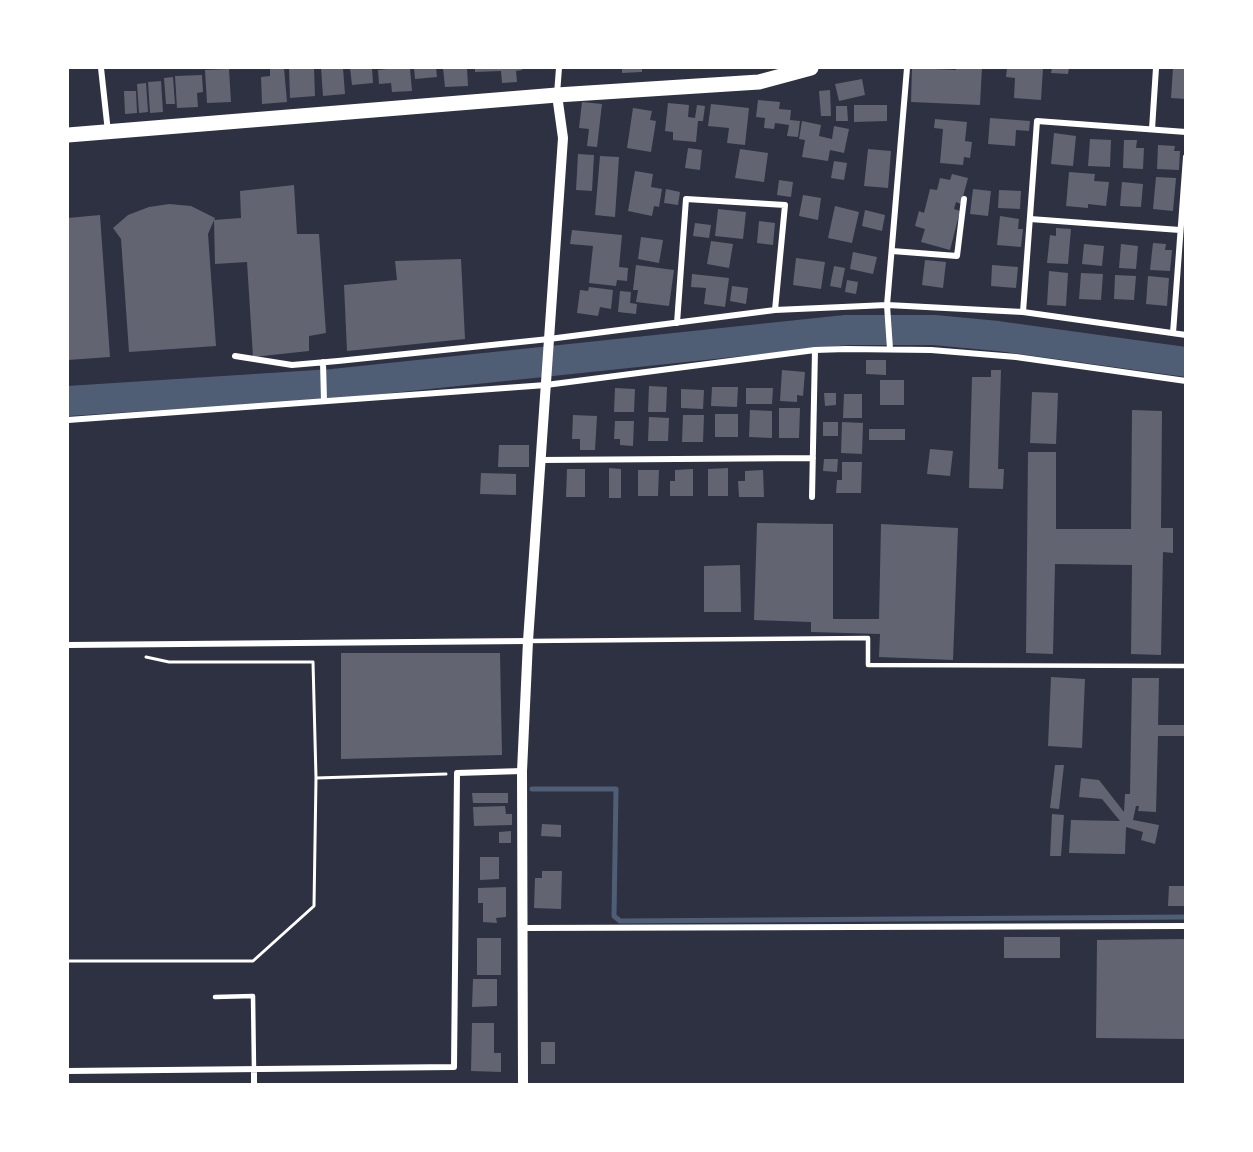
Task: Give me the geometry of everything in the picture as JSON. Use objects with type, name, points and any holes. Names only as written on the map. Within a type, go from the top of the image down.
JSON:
[{"type":"main road","points":[[68,135],[557,95],[759,82],[811,68]]},
{"type":"street","points":[[100,68],[108,132]]},
{"type":"street","points":[[523,1084],[522,771],[528,641],[563,138],[557,95],[559,68]]},
{"type":"street","points":[[890,349],[887,305],[907,68]]},
{"type":"street","points":[[1152,129],[1156,68]]},
{"type":"street","points":[[1023,312],[1037,121],[1185,132]]},
{"type":"street","points":[[1173,333],[1185,157]]},
{"type":"street","points":[[892,251],[957,256],[964,199]]},
{"type":"street","points":[[677,323],[686,200],[785,205],[775,310]]},
{"type":"street","points":[[1030,219],[1180,230]]},
{"type":"street","points":[[235,356],[292,365],[549,339],[775,310],[887,305],[1023,312],[1185,335]]},
{"type":"street","points":[[812,497],[815,350]]},
{"type":"street","points":[[68,420],[546,385],[815,350],[931,350],[1016,357],[1185,381]]},
{"type":"street","points":[[322,362],[324,401]]},
{"type":"street","points":[[541,460],[813,458]]},
{"type":"street","points":[[68,645],[528,641]]},
{"type":"street","points":[[68,1071],[454,1067],[458,773],[522,771]]},
{"type":"street","points":[[523,928],[1185,926]]},
{"type":"street","points":[[254,1070],[254,1084]]},
{"type":"lane","points":[[528,641],[868,638],[868,665],[1185,666]]},
{"type":"lane","points":[[215,997],[253,996],[254,1070]]},
{"type":"path","points":[[68,961],[253,961],[314,906],[316,778],[313,662],[169,662],[142,656]]},
{"type":"path","points":[[316,778],[458,773]]},
{"type":"building","points":[[270,68],[284,68],[287,102],[262,104],[261,77],[270,76]]},
{"type":"building","points":[[289,68],[314,68],[315,96],[290,98]]},
{"type":"building","points":[[321,68],[343,68],[345,94],[323,96]]},
{"type":"building","points":[[350,68],[372,68],[373,83],[352,85]]},
{"type":"building","points":[[410,68],[412,91],[392,92],[391,83],[379,84],[378,70]]},
{"type":"building","points":[[414,68],[436,68],[437,77],[415,79]]},
{"type":"building","points":[[443,68],[467,68],[468,86],[445,87]]},
{"type":"building","points":[[475,68],[522,68],[522,70],[516,71],[517,82],[502,83],[501,71],[475,72]]},
{"type":"building","points":[[622,68],[642,68],[642,72],[622,73]]},
{"type":"building","points":[[912,68],[956,70],[956,68],[982,68],[980,105],[911,102]]},
{"type":"building","points":[[1007,68],[1043,68],[1041,100],[1014,98],[1015,78],[1006,77]]},
{"type":"building","points":[[1052,68],[1069,68],[1068,74],[1051,73]]},
{"type":"building","points":[[1173,68],[1186,68],[1186,99],[1171,98]]},
{"type":"building","points":[[229,69],[231,102],[207,103],[205,70]]},
{"type":"building","points":[[202,75],[203,92],[197,93],[198,107],[177,108],[175,76]]},
{"type":"building","points":[[173,77],[175,104],[166,104],[164,78]]},
{"type":"building","points":[[862,79],[865,95],[839,101],[835,84]]},
{"type":"building","points":[[161,81],[163,112],[150,113],[148,82]]},
{"type":"building","points":[[146,83],[148,112],[139,113],[137,84]]},
{"type":"building","points":[[830,90],[831,116],[821,116],[819,91]]},
{"type":"building","points":[[124,91],[136,91],[137,113],[125,114]]},
{"type":"building","points":[[758,100],[780,102],[779,109],[791,110],[790,120],[800,121],[798,137],[787,136],[789,125],[775,123],[774,129],[764,128],[765,118],[756,117]]},
{"type":"building","points":[[582,102],[602,104],[597,147],[587,146],[589,129],[579,128]]},
{"type":"building","points":[[668,103],[689,105],[688,117],[695,118],[697,105],[705,106],[703,121],[698,121],[696,142],[673,140],[673,132],[665,131]]},
{"type":"building","points":[[711,104],[749,108],[745,145],[727,143],[729,128],[708,126]]},
{"type":"building","points":[[854,105],[887,105],[887,121],[854,122]]},
{"type":"building","points":[[836,106],[847,106],[848,121],[836,121]]},
{"type":"building","points":[[633,108],[652,111],[650,120],[656,121],[651,152],[627,148]]},
{"type":"building","points":[[990,118],[1030,121],[1029,131],[1016,130],[1015,146],[988,144]]},
{"type":"building","points":[[935,119],[967,122],[965,141],[972,142],[970,158],[964,157],[963,165],[940,163],[943,129],[934,128]]},
{"type":"building","points":[[802,121],[821,125],[819,136],[832,139],[834,126],[849,129],[844,153],[830,150],[828,161],[802,157],[805,140],[799,139]]},
{"type":"building","points":[[1054,133],[1076,136],[1073,166],[1051,164]]},
{"type":"building","points":[[1090,139],[1111,140],[1110,167],[1088,166]]},
{"type":"building","points":[[1124,140],[1137,140],[1136,148],[1144,148],[1143,169],[1123,168]]},
{"type":"building","points":[[1158,145],[1175,146],[1174,151],[1180,151],[1179,170],[1157,169]]},
{"type":"building","points":[[688,148],[702,150],[700,170],[685,168]]},
{"type":"building","points":[[740,149],[768,153],[764,182],[735,178]]},
{"type":"building","points":[[868,149],[891,151],[888,188],[864,186]]},
{"type":"building","points":[[578,154],[594,155],[592,191],[576,190]]},
{"type":"building","points":[[600,156],[619,157],[615,217],[595,215]]},
{"type":"building","points":[[834,161],[847,163],[844,180],[831,178]]},
{"type":"building","points":[[635,171],[653,174],[651,187],[662,189],[659,207],[654,206],[652,216],[628,211]]},
{"type":"building","points":[[1069,172],[1095,174],[1094,181],[1109,182],[1106,206],[1088,204],[1088,208],[1066,206]]},
{"type":"building","points":[[952,174],[968,178],[961,204],[956,202],[954,209],[960,211],[950,250],[921,242],[925,229],[915,226],[919,211],[924,213],[930,189],[937,190],[940,178],[950,180]]},
{"type":"building","points":[[1156,177],[1176,178],[1173,211],[1153,209]]},
{"type":"building","points":[[779,180],[793,182],[791,197],[777,195]]},
{"type":"building","points":[[1122,182],[1143,184],[1141,207],[1120,206]]},
{"type":"building","points":[[294,185],[297,234],[319,234],[326,333],[309,336],[309,351],[253,357],[247,262],[215,264],[214,220],[241,218],[240,191]]},
{"type":"building","points":[[666,189],[680,192],[678,205],[664,203]]},
{"type":"building","points":[[973,189],[991,191],[988,216],[970,214]]},
{"type":"building","points":[[999,190],[1021,191],[1020,209],[998,208]]},
{"type":"building","points":[[803,195],[821,198],[818,220],[799,216]]},
{"type":"building","points":[[169,204],[191,206],[215,218],[208,234],[216,346],[129,352],[121,239],[113,228],[128,215],[149,207]]},
{"type":"building","points":[[835,206],[859,212],[852,243],[828,238]]},
{"type":"building","points":[[718,209],[746,212],[743,239],[715,236]]},
{"type":"building","points":[[865,210],[885,215],[882,231],[862,226]]},
{"type":"building","points":[[100,215],[110,357],[68,360],[68,218]]},
{"type":"building","points":[[1000,216],[1019,219],[1018,229],[1023,229],[1021,247],[997,245]]},
{"type":"building","points":[[759,221],[775,223],[773,245],[757,243]]},
{"type":"building","points":[[695,223],[711,225],[709,238],[693,236]]},
{"type":"building","points":[[1056,228],[1071,229],[1068,264],[1047,263],[1050,235],[1056,236]]},
{"type":"building","points":[[572,230],[622,235],[619,267],[628,268],[627,281],[617,280],[616,286],[589,283],[593,246],[570,244]]},
{"type":"building","points":[[641,237],[663,240],[659,263],[638,259]]},
{"type":"building","points":[[711,241],[733,244],[729,268],[707,264]]},
{"type":"building","points":[[1153,243],[1166,244],[1165,250],[1172,250],[1170,271],[1150,270]]},
{"type":"building","points":[[1084,244],[1104,246],[1102,266],[1082,264]]},
{"type":"building","points":[[1121,244],[1138,246],[1136,269],[1119,268]]},
{"type":"building","points":[[853,252],[877,257],[873,274],[850,269]]},
{"type":"building","points":[[796,258],[825,262],[821,289],[793,285]]},
{"type":"building","points":[[461,259],[465,339],[347,351],[344,285],[397,280],[395,261]]},
{"type":"building","points":[[925,260],[946,262],[943,288],[922,285]]},
{"type":"building","points":[[636,265],[674,270],[669,306],[636,302],[638,290],[633,290]]},
{"type":"building","points":[[992,265],[1018,267],[1016,288],[991,286]]},
{"type":"building","points":[[834,266],[845,268],[841,288],[830,286]]},
{"type":"building","points":[[1049,271],[1068,273],[1066,306],[1047,305]]},
{"type":"building","points":[[1081,273],[1103,274],[1101,300],[1079,299]]},
{"type":"building","points":[[692,274],[729,278],[725,307],[704,304],[706,288],[691,287]]},
{"type":"building","points":[[1115,275],[1136,276],[1134,300],[1114,299]]},
{"type":"building","points":[[1148,276],[1169,278],[1167,306],[1146,304]]},
{"type":"building","points":[[847,280],[858,282],[856,294],[845,292]]},
{"type":"building","points":[[732,286],[748,288],[746,304],[730,301]]},
{"type":"building","points":[[589,287],[613,290],[611,309],[600,307],[598,316],[577,313],[580,290],[588,291]]},
{"type":"building","points":[[620,291],[631,292],[630,303],[637,304],[636,314],[618,312]]},
{"type":"building","points":[[866,360],[886,360],[886,375],[866,374]]},
{"type":"building","points":[[782,370],[805,372],[803,396],[797,395],[797,402],[780,401]]},
{"type":"building","points":[[991,370],[1001,370],[998,469],[1004,469],[1003,489],[969,488],[972,377],[991,377]]},
{"type":"building","points":[[880,380],[904,380],[904,405],[880,405]]},
{"type":"building","points":[[649,386],[667,387],[666,412],[648,412]]},
{"type":"building","points":[[712,387],[738,387],[737,407],[711,406]]},
{"type":"building","points":[[615,388],[635,389],[634,412],[614,412]]},
{"type":"building","points":[[746,388],[773,388],[772,404],[746,404]]},
{"type":"building","points":[[681,389],[704,390],[703,409],[681,408]]},
{"type":"building","points":[[1032,392],[1058,393],[1056,444],[1030,443]]},
{"type":"building","points":[[824,393],[836,393],[836,405],[825,406]]},
{"type":"building","points":[[844,394],[862,394],[862,418],[843,418]]},
{"type":"building","points":[[779,408],[800,408],[799,438],[779,438]]},
{"type":"building","points":[[750,410],[772,411],[772,438],[749,437]]},
{"type":"building","points":[[1132,410],[1162,411],[1161,528],[1173,528],[1173,553],[1163,552],[1161,655],[1131,654],[1132,565],[1055,564],[1053,654],[1026,653],[1028,452],[1056,452],[1056,529],[1131,529]]},
{"type":"building","points":[[715,414],[738,414],[738,437],[715,437]]},
{"type":"building","points":[[573,415],[597,416],[595,450],[580,450],[580,439],[572,439]]},
{"type":"building","points":[[683,415],[704,415],[703,442],[682,442]]},
{"type":"building","points":[[649,417],[669,418],[668,441],[648,441]]},
{"type":"building","points":[[615,421],[634,421],[633,446],[620,445],[620,439],[614,439]]},
{"type":"building","points":[[823,422],[838,422],[838,436],[823,436]]},
{"type":"building","points":[[842,422],[863,423],[862,454],[841,453]]},
{"type":"building","points":[[869,429],[905,429],[905,440],[869,440]]},
{"type":"building","points":[[499,445],[529,445],[529,467],[498,467]]},
{"type":"building","points":[[930,449],[953,451],[950,476],[927,474]]},
{"type":"building","points":[[824,459],[838,459],[837,472],[823,471]]},
{"type":"building","points":[[842,462],[862,462],[861,493],[836,493],[837,480],[842,480]]},
{"type":"building","points":[[609,468],[621,469],[621,498],[609,498]]},
{"type":"building","points":[[728,468],[728,496],[708,496],[708,469]]},
{"type":"building","points":[[567,469],[585,469],[585,497],[566,497]]},
{"type":"building","points":[[693,469],[693,496],[670,496],[670,481],[675,481],[675,470]]},
{"type":"building","points":[[638,470],[659,470],[658,496],[638,496]]},
{"type":"building","points":[[763,470],[764,497],[739,497],[738,481],[745,481],[745,471]]},
{"type":"building","points":[[481,473],[516,474],[516,495],[480,494]]},
{"type":"building","points":[[757,523],[833,524],[833,619],[879,619],[881,524],[958,528],[953,660],[879,657],[880,634],[811,632],[811,622],[754,620]]},
{"type":"building","points":[[740,565],[741,612],[704,612],[704,566]]},
{"type":"building","points":[[341,653],[500,653],[502,755],[341,759]]},
{"type":"building","points":[[1051,677],[1085,679],[1082,748],[1048,746]]},
{"type":"building","points":[[1132,678],[1159,678],[1158,725],[1186,725],[1186,736],[1158,736],[1156,812],[1138,811],[1139,806],[1136,806],[1133,820],[1159,825],[1155,844],[1141,840],[1143,832],[1126,827],[1125,854],[1069,853],[1071,820],[1120,821],[1102,799],[1079,797],[1081,778],[1099,780],[1124,812],[1125,794],[1130,794]]},
{"type":"building","points":[[1055,765],[1064,765],[1059,809],[1050,808]]},
{"type":"building","points":[[472,793],[508,793],[508,803],[473,803]]},
{"type":"building","points":[[505,806],[506,814],[512,814],[512,825],[474,826],[473,807]]},
{"type":"building","points":[[1052,814],[1064,815],[1061,856],[1050,856]]},
{"type":"building","points":[[542,824],[561,825],[561,837],[541,836]]},
{"type":"building","points":[[511,831],[511,843],[499,843],[499,832]]},
{"type":"building","points":[[480,857],[499,857],[499,879],[480,880]]},
{"type":"building","points":[[542,871],[562,871],[561,909],[534,908],[535,878],[542,878]]},
{"type":"building","points":[[1169,886],[1186,886],[1186,906],[1168,906]]},
{"type":"building","points":[[506,887],[506,917],[496,918],[497,923],[483,922],[483,903],[478,903],[478,888]]},
{"type":"building","points":[[1004,937],[1060,937],[1060,958],[1004,958]]},
{"type":"building","points":[[477,938],[501,938],[501,975],[477,975]]},
{"type":"building","points":[[1186,939],[1186,1039],[1096,1038],[1097,940]]},
{"type":"building","points":[[473,979],[497,979],[497,1006],[472,1007]]},
{"type":"building","points":[[472,1023],[494,1023],[494,1053],[501,1053],[501,1072],[471,1071]]},
{"type":"building","points":[[541,1042],[555,1042],[555,1064],[541,1064]]},
{"type":"waterway","points":[[68,401],[333,384],[846,330],[934,330],[998,336],[1186,362]]},
{"type":"waterway","points":[[532,789],[616,789],[614,916],[620,921],[1186,917]]}]
